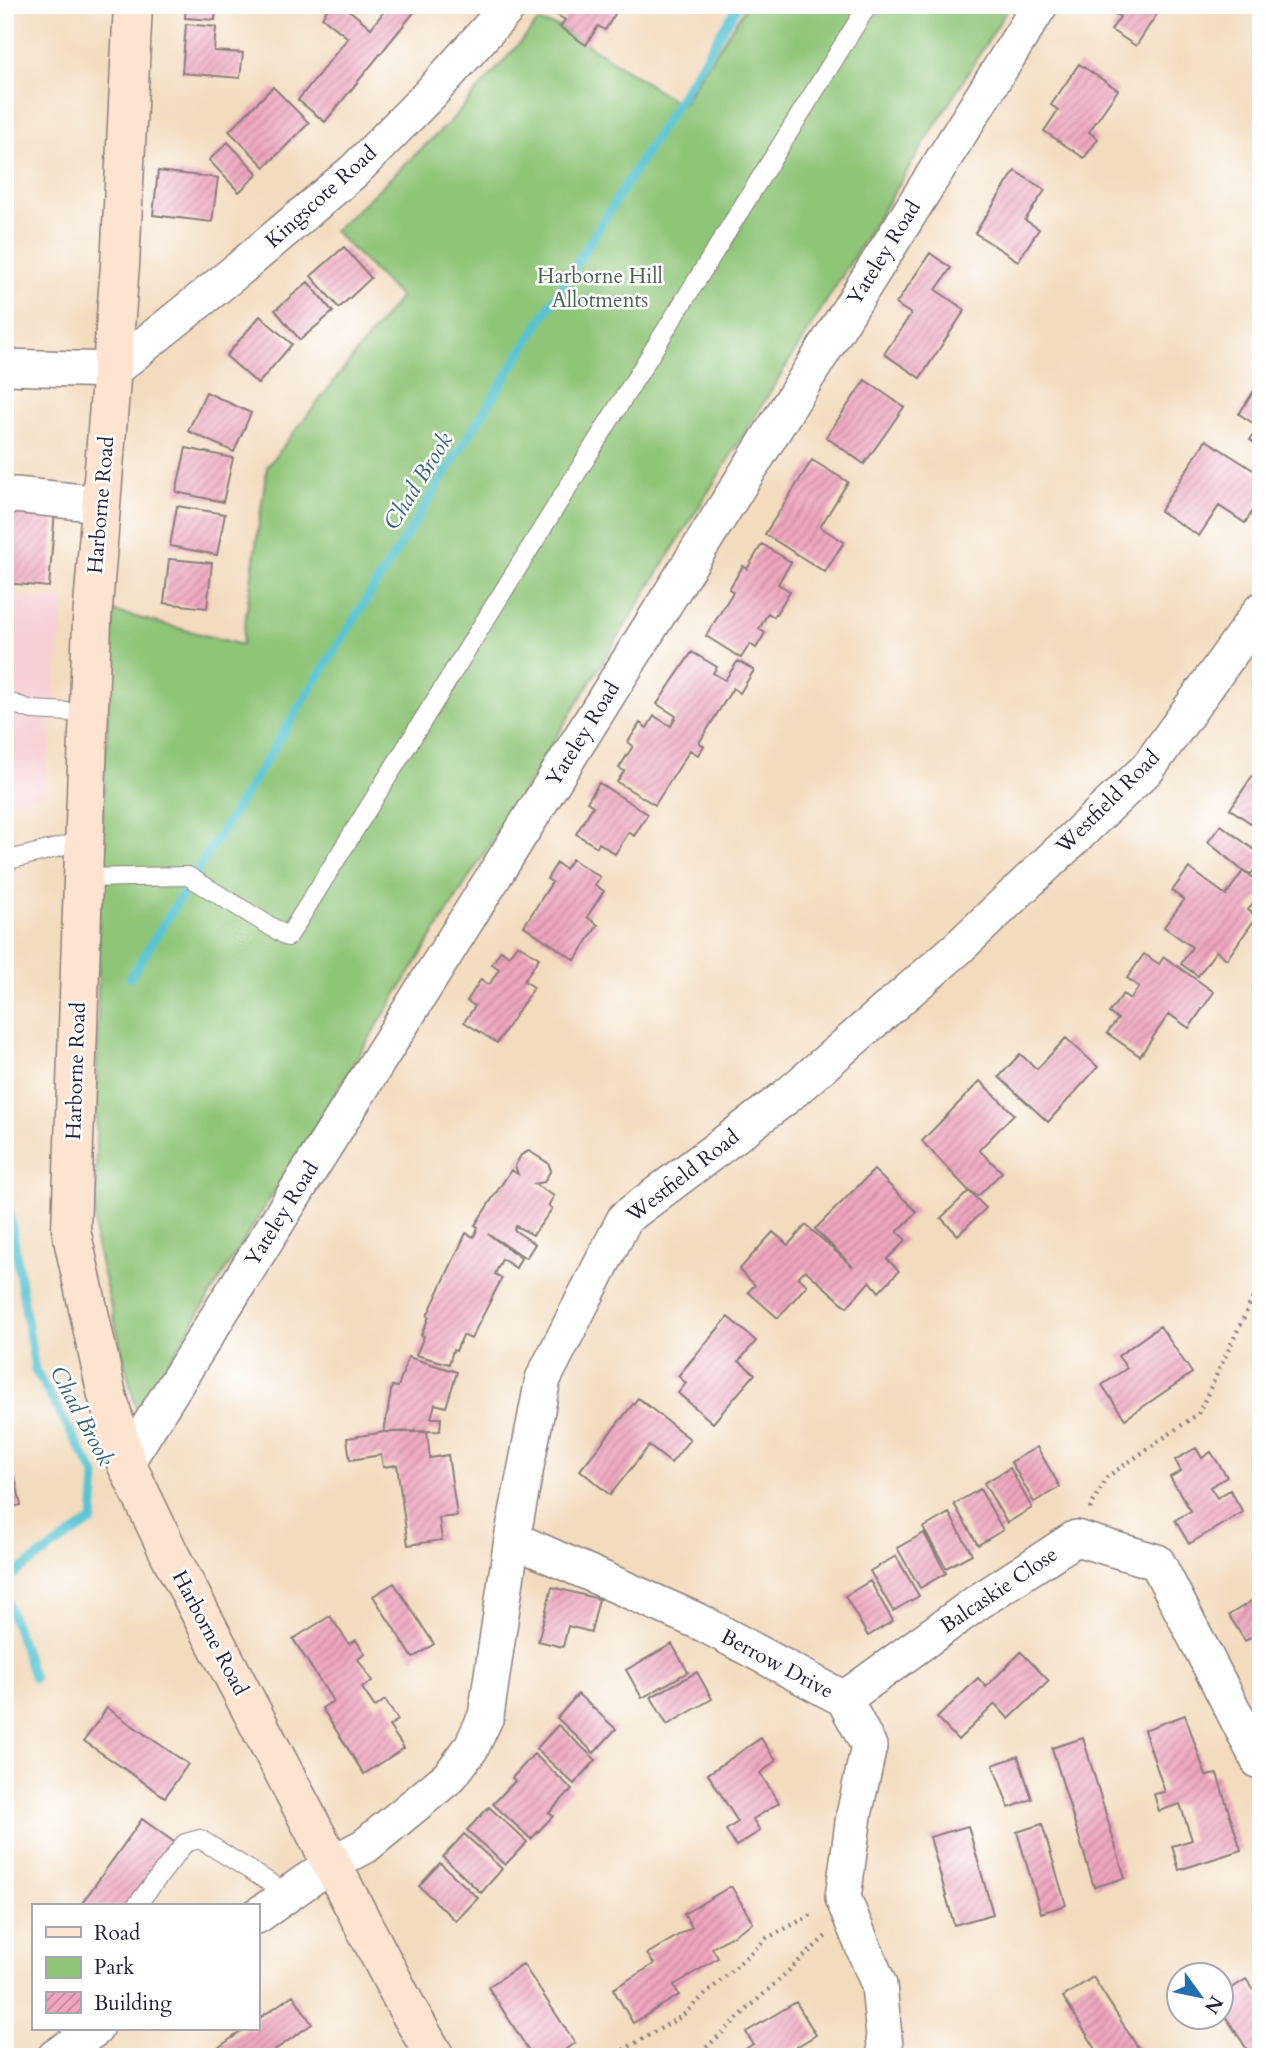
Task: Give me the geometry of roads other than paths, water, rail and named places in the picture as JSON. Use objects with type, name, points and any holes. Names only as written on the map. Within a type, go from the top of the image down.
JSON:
[{"type":"main road","name":"Harborne Road","points":[[132,5],[113,370],[92,620],[71,1230],[106,1391],[126,1463],[171,1557],[405,2007],[435,2057]]},
{"type":"street","name":"Kingscote Road","points":[[113,370],[239,269],[354,171],[430,94],[510,5]]},
{"type":"street","name":"Yateley Road","points":[[126,1463],[1040,5]]},
{"type":"street","points":[[5,367],[113,370]]},
{"type":"street","points":[[5,497],[15,495],[101,504]]},
{"type":"street","name":"Westfield Road","points":[[259,1915],[331,1864],[365,1846],[450,1776],[471,1748],[485,1716],[512,1539],[543,1379],[625,1218],[786,1097],[958,948],[1148,768],[1261,610]]},
{"type":"street","name":"Balcaskie Close","points":[[844,1699],[978,1602],[1076,1538],[1157,1562],[1259,1761]]},
{"type":"street","name":"Berrow Drive","points":[[512,1539],[702,1623],[844,1699],[869,1746],[838,1914],[879,1985],[886,2057]]},
{"type":"street","points":[[55,2057],[94,2030]]},
{"type":"lane","points":[[82,878],[188,876],[288,937],[868,5]]},
{"type":"lane","points":[[5,701],[32,710],[88,713]]},
{"type":"lane","points":[[5,861],[84,841]]},
{"type":"lane","points":[[138,1904],[185,1843],[200,1839],[288,1894]]},
{"type":"waterway","name":"Chad Brook","points":[[130,978],[738,5]]},
{"type":"waterway","name":"Chad Brook","points":[[5,1185],[35,1370],[96,1476],[93,1520],[5,1580]]},
{"type":"waterway","name":"Chad Brook","points":[[5,1596],[34,1678]]},
{"type":"park label","name":"Harborne Hill Allotments","points":[[600,288]]}]
